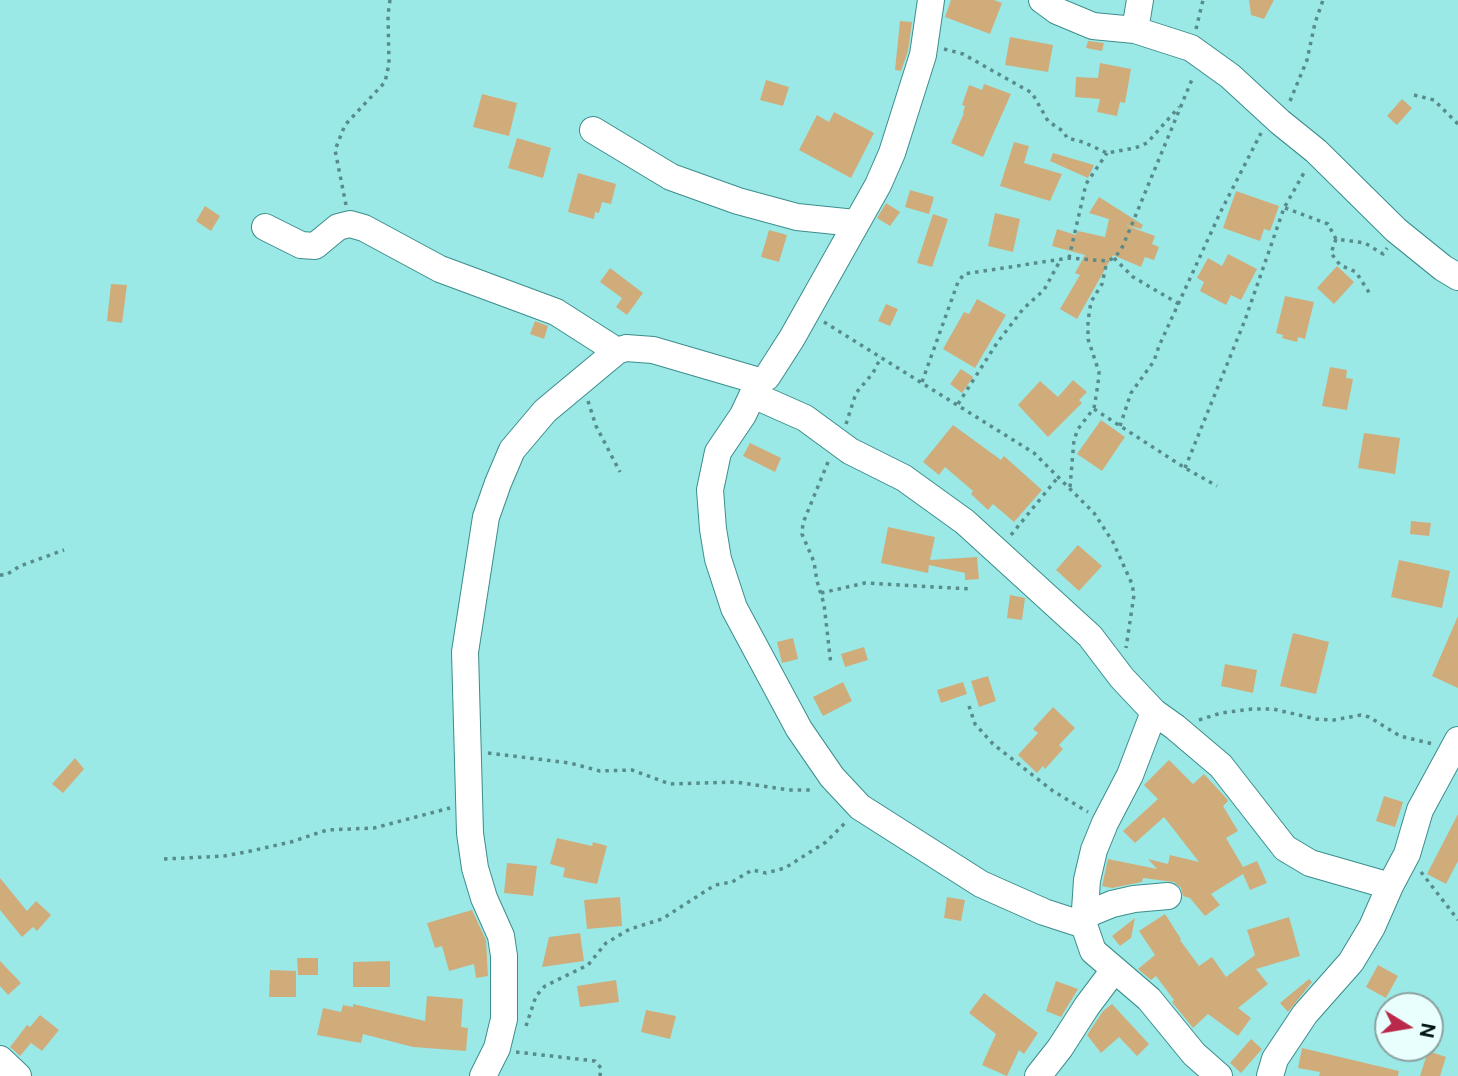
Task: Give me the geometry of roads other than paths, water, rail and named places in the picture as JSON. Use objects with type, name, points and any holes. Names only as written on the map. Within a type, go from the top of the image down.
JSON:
[{"type":"street","points":[[931,0],[925,47],[892,153],[878,185],[807,311],[718,452],[712,476],[711,508],[718,559],[734,608],[799,729],[851,799],[981,884],[1044,912],[1083,920],[1112,904],[1168,895]]},
{"type":"street","points":[[1042,0],[1056,11],[1093,26],[1135,30],[1196,52],[1230,76],[1316,151],[1396,230],[1458,277]]},
{"type":"street","points":[[1135,30],[1140,0]]},
{"type":"street","points":[[593,130],[671,177],[738,201],[797,217],[855,223]]},
{"type":"street","points":[[265,227],[301,245],[315,246],[338,227],[350,224],[364,228],[440,269],[556,312],[617,351]]},
{"type":"street","points":[[483,1076],[511,1047],[504,1018],[504,956],[501,936],[474,868],[470,803],[465,652],[486,516],[512,450],[545,411],[617,351],[626,348],[653,350],[756,388],[805,418],[850,451],[904,478],[965,522],[1090,636],[1122,678],[1154,712],[1221,766],[1285,848],[1310,863],[1390,886]]},
{"type":"street","points":[[1154,712],[1130,775],[1094,850],[1087,880],[1083,920],[1093,951],[1149,999],[1194,1054],[1219,1076]]},
{"type":"street","points":[[1270,1076],[1275,1059],[1305,1014],[1351,962],[1372,927],[1407,854],[1420,810],[1455,745]]},
{"type":"street","points":[[1038,1076],[1114,970]]},
{"type":"street","points":[[0,1059],[18,1076]]}]
